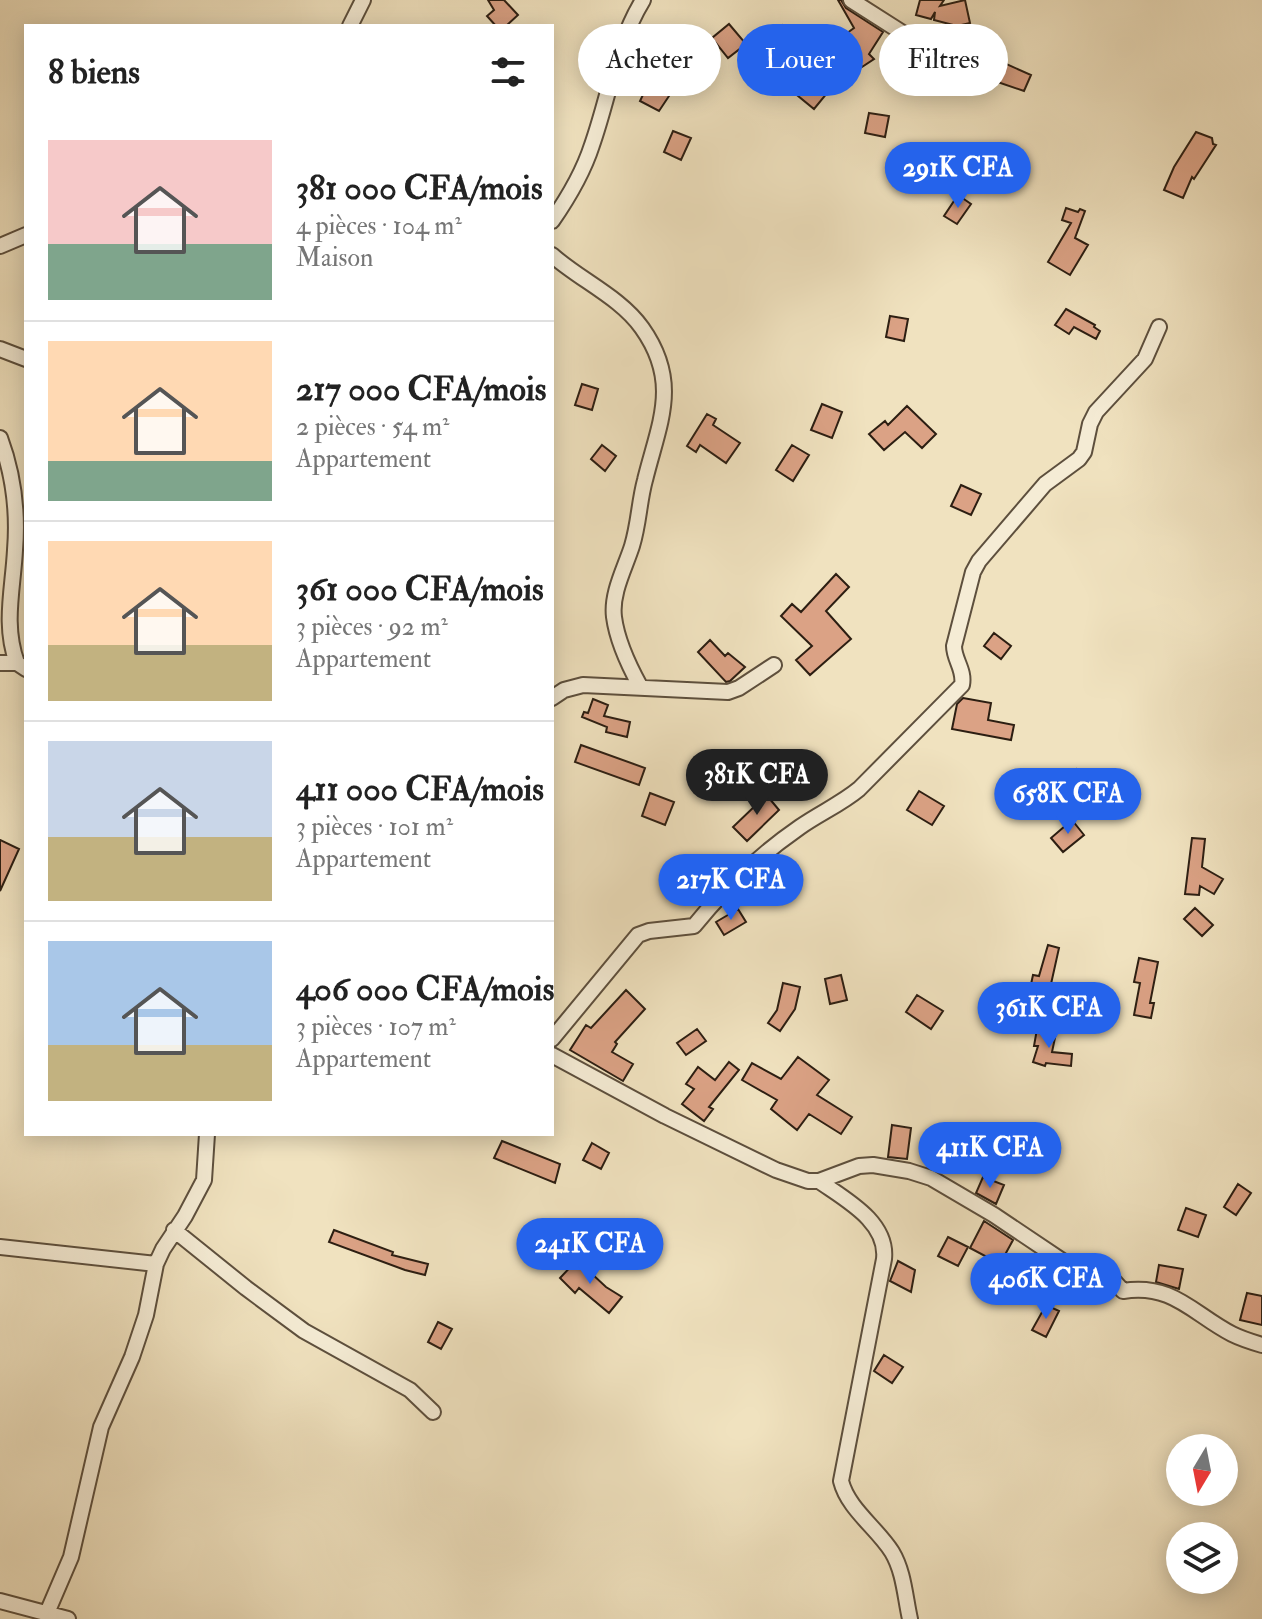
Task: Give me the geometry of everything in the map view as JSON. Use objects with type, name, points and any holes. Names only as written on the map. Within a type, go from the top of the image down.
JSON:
[{"type":"street","points":[[351,24],[363,0]]},
{"type":"street","points":[[554,218],[569,196],[592,146],[626,36],[643,0]]},
{"type":"street","points":[[851,0],[889,24]]},
{"type":"street","points":[[0,246],[24,236]]},
{"type":"street","points":[[554,256],[627,311],[642,328],[658,357],[666,386],[662,420],[644,483],[639,523],[618,588],[614,615],[640,686]]},
{"type":"street","points":[[554,1037],[638,935],[694,926],[736,878],[803,825],[843,803],[859,789],[962,685],[964,679],[954,646],[973,572],[991,545],[1045,484],[1079,459],[1096,412],[1145,359],[1159,327]]},
{"type":"street","points":[[0,349],[24,358]]},
{"type":"street","points":[[0,438],[12,485],[16,519],[8,622],[10,644],[21,666]]},
{"type":"street","points":[[0,663],[21,666]]},
{"type":"street","points":[[554,697],[564,690],[583,685],[728,692],[774,665]]},
{"type":"street","points":[[554,1056],[665,1116],[776,1170],[808,1181],[819,1181],[859,1166],[873,1165],[931,1178],[994,1215],[1070,1266],[1103,1269],[1123,1291],[1151,1290],[1181,1300],[1232,1334],[1262,1345]]},
{"type":"street","points":[[47,1613],[71,1557],[101,1427],[132,1357],[146,1315],[156,1264],[204,1180],[207,1136]]},
{"type":"street","points":[[819,1181],[872,1223],[883,1240],[884,1259],[841,1481],[848,1499],[881,1537],[899,1568],[910,1619]]},
{"type":"street","points":[[174,1230],[304,1331],[410,1390],[433,1412]]},
{"type":"street","points":[[0,1247],[156,1264]]},
{"type":"street","points":[[0,1601],[68,1619]]},
{"type":"building","points":[[488,0],[504,0],[518,15],[508,24],[494,24],[487,16],[494,10]]},
{"type":"building","points":[[838,0],[879,29],[879,38],[869,54],[874,59],[863,66],[863,24],[852,24]]},
{"type":"building","points":[[920,0],[944,0],[940,6],[965,0],[970,23],[949,24],[934,20],[935,12],[931,19],[916,15]]},
{"type":"building","points":[[729,24],[737,33],[737,51],[728,58],[721,49],[721,31]]},
{"type":"building","points":[[1008,65],[1031,75],[1024,91],[1008,86]]},
{"type":"building","points":[[642,96],[669,96],[659,111],[640,101]]},
{"type":"building","points":[[798,96],[825,96],[814,109]]},
{"type":"building","points":[[869,113],[889,116],[885,137],[865,133]]},
{"type":"building","points":[[673,131],[691,138],[681,160],[664,152]]},
{"type":"building","points":[[1196,132],[1212,138],[1216,145],[1194,179],[1192,177],[1183,198],[1164,190]]},
{"type":"building","points":[[958,195],[971,204],[957,224],[944,216]]},
{"type":"building","points":[[1066,208],[1085,211],[1075,238],[1088,245],[1070,275],[1048,262],[1071,223],[1062,220]]},
{"type":"building","points":[[1066,309],[1095,325],[1100,331],[1096,339],[1074,327],[1069,334],[1055,325]]},
{"type":"building","points":[[890,316],[908,319],[904,341],[886,337]]},
{"type":"building","points":[[582,384],[598,389],[592,410],[575,405]]},
{"type":"building","points":[[822,404],[842,412],[832,438],[811,430]]},
{"type":"building","points":[[907,406],[936,434],[922,448],[905,432],[884,450],[869,434],[885,421],[888,425]]},
{"type":"building","points":[[707,414],[716,419],[713,425],[740,443],[726,463],[700,445],[696,452],[687,446]]},
{"type":"building","points":[[602,445],[616,456],[605,471],[591,459]]},
{"type":"building","points":[[792,445],[809,455],[793,481],[776,470]]},
{"type":"building","points":[[961,485],[981,494],[971,515],[951,506]]},
{"type":"building","points":[[836,574],[849,587],[826,611],[851,639],[810,675],[796,660],[812,646],[781,616],[792,604],[801,612]]},
{"type":"building","points":[[994,633],[1011,646],[1001,659],[984,646]]},
{"type":"building","points":[[710,640],[725,656],[728,653],[745,667],[730,681],[726,682],[698,652]]},
{"type":"building","points":[[963,698],[991,703],[988,720],[1014,725],[1011,740],[952,729],[957,704]]},
{"type":"building","points":[[593,699],[608,705],[604,716],[630,722],[627,737],[606,732],[607,727],[582,717],[584,712],[588,713]]},
{"type":"building","points":[[581,745],[645,768],[639,785],[575,762]]},
{"type":"building","points":[[812,756],[824,768],[799,794],[787,782]]},
{"type":"building","points":[[1077,769],[1090,775],[1080,798],[1066,792]]},
{"type":"building","points":[[919,791],[944,806],[932,825],[907,810]]},
{"type":"building","points":[[764,792],[779,810],[747,841],[733,827],[757,804],[754,801]]},
{"type":"building","points":[[650,793],[674,802],[665,825],[642,816]]},
{"type":"building","points":[[1072,820],[1084,835],[1063,852],[1051,838]]},
{"type":"building","points":[[1192,838],[1205,839],[1202,867],[1223,879],[1214,894],[1200,886],[1199,895],[1185,894]]},
{"type":"building","points":[[0,840],[19,849],[0,891]]},
{"type":"building","points":[[1195,908],[1213,925],[1202,936],[1184,919]]},
{"type":"building","points":[[738,909],[746,922],[724,935],[716,922]]},
{"type":"building","points":[[1048,945],[1059,948],[1049,993],[1030,989],[1033,975],[1039,976]]},
{"type":"building","points":[[1139,958],[1158,962],[1150,1003],[1154,1003],[1151,1018],[1134,1015],[1140,983],[1134,982]]},
{"type":"building","points":[[841,975],[847,1000],[830,1004],[825,979]]},
{"type":"building","points":[[783,983],[800,987],[795,1009],[780,1031],[768,1023],[777,1010]]},
{"type":"building","points":[[626,990],[645,1009],[615,1042],[617,1044],[612,1052],[633,1064],[623,1081],[570,1050],[586,1025],[591,1028]]},
{"type":"building","points":[[917,995],[943,1011],[931,1029],[906,1012]]},
{"type":"building","points":[[697,1029],[706,1041],[686,1055],[677,1043]]},
{"type":"building","points":[[1037,1029],[1056,1033],[1052,1052],[1072,1054],[1071,1066],[1046,1063],[1045,1066],[1033,1062],[1038,1046],[1034,1046]]},
{"type":"building","points":[[798,1057],[829,1080],[817,1095],[852,1117],[841,1134],[809,1114],[797,1130],[771,1109],[777,1100],[742,1080],[752,1063],[781,1079]]},
{"type":"building","points":[[729,1062],[739,1070],[709,1107],[713,1109],[704,1121],[682,1104],[694,1089],[686,1084],[698,1067],[715,1080]]},
{"type":"building","points":[[892,1125],[911,1128],[907,1159],[888,1157]]},
{"type":"building","points":[[502,1141],[560,1164],[555,1183],[494,1158]]},
{"type":"building","points":[[592,1143],[609,1153],[601,1169],[583,1160]]},
{"type":"building","points":[[983,1177],[1004,1185],[996,1204],[976,1193]]},
{"type":"building","points":[[1238,1184],[1251,1193],[1236,1215],[1224,1207]]},
{"type":"building","points":[[1186,1208],[1206,1215],[1198,1237],[1178,1230]]},
{"type":"building","points":[[984,1221],[1013,1240],[1000,1264],[970,1248]]},
{"type":"building","points":[[334,1230],[393,1252],[392,1255],[428,1264],[425,1275],[329,1242]]},
{"type":"building","points":[[948,1237],[968,1247],[958,1266],[938,1256]]},
{"type":"building","points":[[577,1260],[606,1287],[622,1297],[609,1313],[579,1288],[575,1293],[560,1278]]},
{"type":"building","points":[[898,1261],[915,1270],[911,1292],[890,1281]]},
{"type":"building","points":[[1159,1265],[1183,1269],[1179,1289],[1156,1282]]},
{"type":"building","points":[[1247,1293],[1262,1296],[1262,1325],[1240,1320]]},
{"type":"building","points":[[1046,1305],[1059,1311],[1046,1337],[1032,1330]]},
{"type":"building","points":[[438,1322],[452,1329],[441,1349],[428,1342]]},
{"type":"building","points":[[884,1355],[903,1367],[892,1383],[874,1371]]}]
